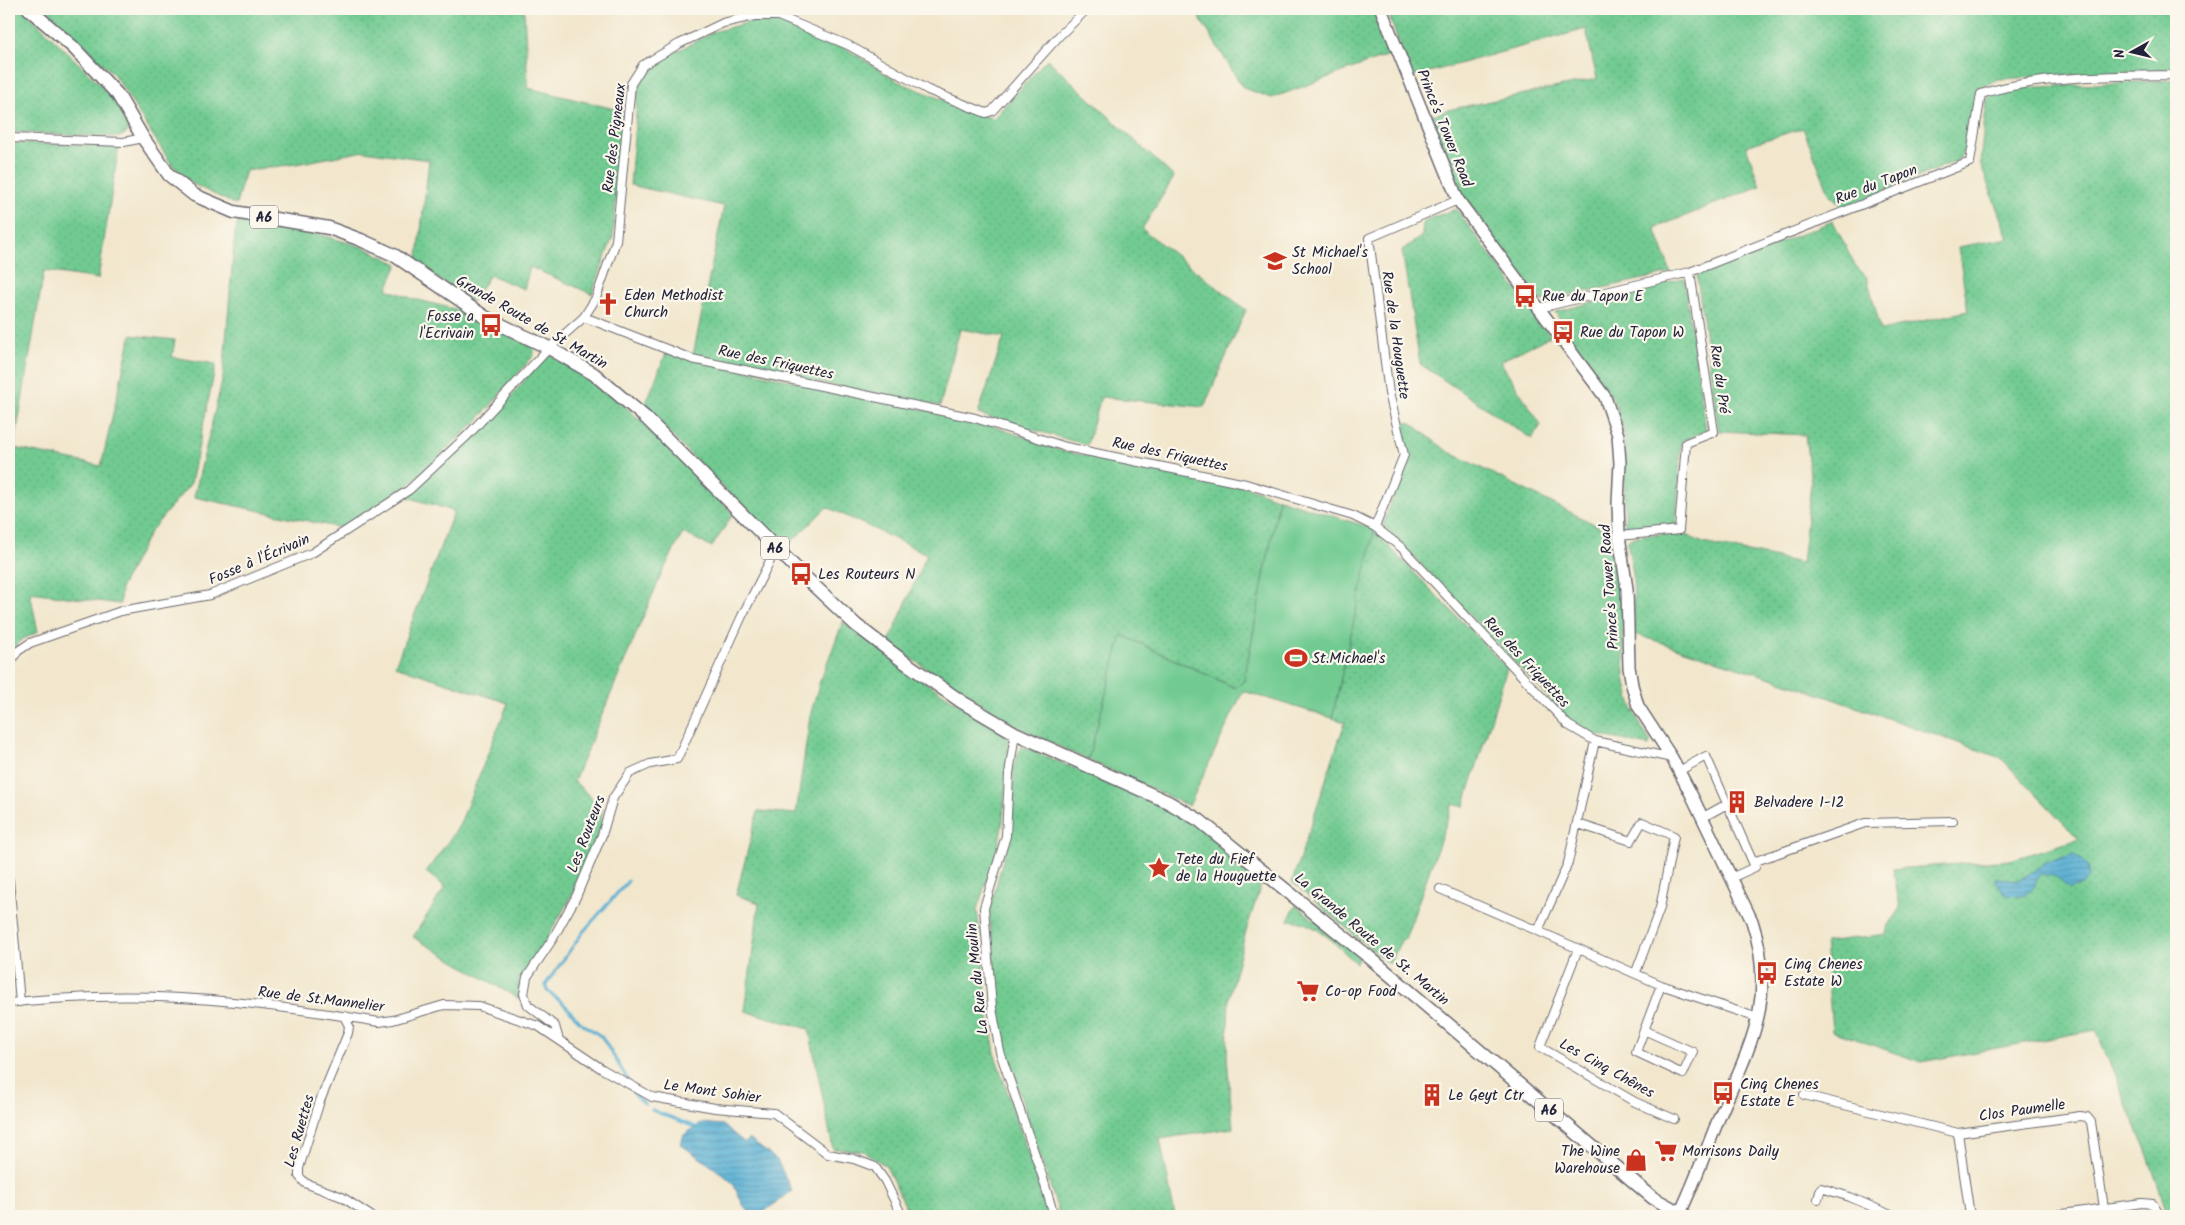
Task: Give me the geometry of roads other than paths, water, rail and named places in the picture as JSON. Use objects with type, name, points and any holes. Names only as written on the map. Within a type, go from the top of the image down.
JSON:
[{"type":"main road","name":"Prince's Tower Road","points":[[1381,9],[1458,200],[1605,397],[1618,435],[1620,463],[1619,536],[1627,589],[1629,667],[1632,685],[1638,706],[1679,771],[1752,921],[1761,952],[1763,997],[1758,1018],[1744,1062],[1681,1215]]},
{"type":"main road","name":"Grande Route de St Martin","points":[[32,12],[73,47],[118,94],[143,138],[169,175],[194,195],[234,212],[329,228],[361,240],[394,255],[485,317],[549,348],[594,374],[646,418],[776,549],[856,625],[903,662],[962,702],[1015,734]]},
{"type":"main road","name":"La Grande Route de St. Martin","points":[[1015,734],[1168,802],[1199,820],[1369,957],[1654,1198],[1681,1215]]},
{"type":"street","points":[[780,12],[848,45],[928,90],[986,113],[992,110],[1059,36],[1087,9]]},
{"type":"street","name":"Rue des Pigneaux","points":[[549,348],[584,316],[596,298],[616,241],[631,84],[643,65],[679,44],[723,23],[780,12]]},
{"type":"street","name":"Rue du Tapon","points":[[1539,308],[1690,272],[1970,162],[1981,94],[2004,86],[2101,76],[2176,75]]},
{"type":"street","points":[[9,138],[124,142],[143,138]]},
{"type":"street","name":"Rue de la Houguette","points":[[1375,527],[1404,455],[1389,393],[1369,238],[1458,200]]},
{"type":"street","name":"Rue du Pré","points":[[1619,536],[1679,530],[1686,443],[1714,432],[1690,272]]},
{"type":"street","name":"Rue des Friquettes","points":[[584,316],[692,359],[975,418],[1066,447],[1246,484],[1353,516],[1375,527],[1402,548],[1568,725],[1595,741],[1672,758]]},
{"type":"street","name":"Fosse à l'Écrivain","points":[[9,664],[18,651],[30,643],[121,611],[210,595],[312,553],[409,490],[468,435],[549,348]]},
{"type":"street","name":"Les Routeurs","points":[[559,1040],[554,1026],[528,1005],[524,994],[526,977],[552,940],[576,896],[602,836],[613,798],[630,772],[650,764],[677,759],[742,616],[776,549]]},
{"type":"street","name":"La Rue du Moulin","points":[[1015,734],[1009,774],[1006,836],[984,908],[992,1008],[1000,1052],[1054,1216]]},
{"type":"street","points":[[1538,930],[1568,863],[1595,741]]},
{"type":"street","points":[[1679,771],[1706,756],[1755,867],[1731,878]]},
{"type":"street","points":[[1707,815],[1726,804]]},
{"type":"street","points":[[1752,862],[1865,823],[1953,821]]},
{"type":"street","points":[[1578,824],[1631,841],[1642,822],[1674,836],[1660,908],[1636,972]]},
{"type":"street","points":[[9,880],[20,1002]]},
{"type":"street","points":[[1440,889],[1636,972],[1661,985],[1758,1018]]},
{"type":"street","name":"Les Cinq Chênes","points":[[1578,949],[1540,1047],[1635,1102],[1674,1119]]},
{"type":"street","points":[[1644,1030],[1693,1052],[1683,1074],[1636,1052],[1644,1030],[1661,985]]},
{"type":"street","name":"Rue de St.Mannelier","points":[[9,1004],[65,998],[175,996],[344,1016],[379,1022],[393,1020],[444,1004],[471,1006],[522,1020],[559,1040],[627,1084]]},
{"type":"street","name":"Les Ruettes","points":[[344,1016],[349,1026],[348,1033],[320,1102],[299,1168],[299,1176],[305,1183],[342,1198],[370,1216]]},
{"type":"street","name":"Le Mont Sohier","points":[[627,1084],[652,1097],[716,1108],[774,1113],[828,1154],[854,1159],[875,1167],[885,1180],[902,1216]]},
{"type":"street","name":"Clos Paumelle","points":[[1804,1095],[1958,1133],[2080,1116],[2087,1117],[2091,1122],[2104,1208]]},
{"type":"street","points":[[1958,1133],[1970,1216]]},
{"type":"street","points":[[1818,1199],[1821,1188],[1850,1197],[1893,1216]]},
{"type":"street","points":[[2048,1216],[2142,1203],[2153,1204],[2160,1216]]},
{"type":"water","points":[[2076,854],[2087,866],[2089,877],[2083,884],[2069,889],[2057,877],[2042,874],[2037,878],[2033,888],[2026,894],[2012,896],[2006,895],[1995,881],[1995,878],[2018,880],[2035,871],[2045,862]]},
{"type":"water","points":[[701,1123],[723,1125],[745,1143],[749,1139],[777,1160],[792,1191],[758,1216],[753,1215],[745,1208],[729,1180],[680,1144],[684,1135]]},
{"type":"waterway","points":[[628,881],[583,932],[546,984],[547,991],[563,1003],[580,1022],[602,1037],[628,1080]]},
{"type":"waterway","points":[[631,1089],[645,1104]]},
{"type":"waterway","points":[[652,1110],[695,1127]]},
{"type":"place","name":"St Michael's School","points":[[1275,261]]},
{"type":"place","name":"Rue du Tapon E","points":[[1525,296]]},
{"type":"place","name":"Eden Methodist Church","points":[[608,304]]},
{"type":"place","name":"Fosse a l'Ecrivain","points":[[491,325]]},
{"type":"place","name":"Rue du Tapon W","points":[[1563,332]]},
{"type":"place","name":"Les Routeurs N","points":[[801,574]]},
{"type":"place","name":"St.Michael's","points":[[1296,658]]},
{"type":"place","name":"Belvadere 1-12","points":[[1737,802]]},
{"type":"place","name":"Tete du Fief de la Houguette","points":[[1159,868]]},
{"type":"place","name":"Cinq Chenes Estate W","points":[[1767,973]]},
{"type":"place","name":"Co-op Food","points":[[1308,991]]},
{"type":"place","name":"Cinq Chenes Estate E","points":[[1723,1093]]},
{"type":"place","name":"Le Geyt Ctr","points":[[1432,1095]]},
{"type":"place","name":"Morrisons Daily","points":[[1666,1151]]},
{"type":"place","name":"The Wine Warehouse","points":[[1636,1160]]}]
